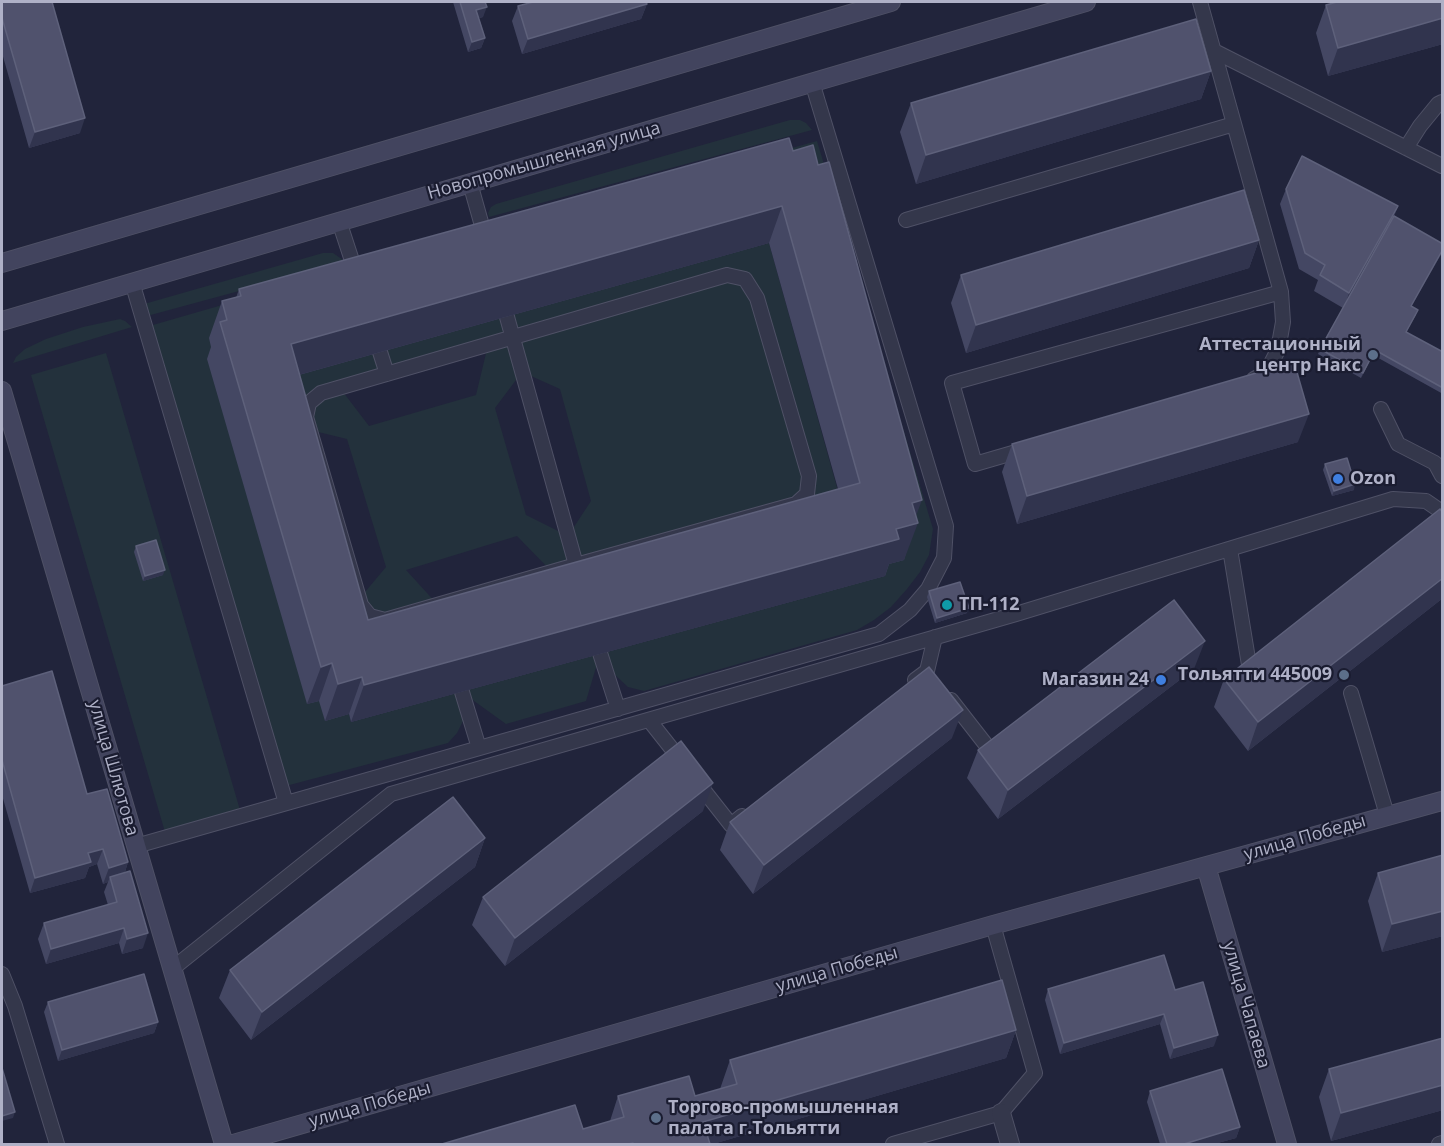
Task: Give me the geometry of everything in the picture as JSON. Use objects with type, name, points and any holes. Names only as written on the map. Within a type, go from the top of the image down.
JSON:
[{"type":"main road","points":[[2,263],[891,2]]},
{"type":"main road","name":"Новопромышленная улица","points":[[2,321],[1086,2]]},
{"type":"main road","name":"улица Шлютова","points":[[2,392],[224,1144]]},
{"type":"main road","name":"улица Победы","points":[[233,1144],[993,925],[1443,801]]},
{"type":"main road","name":"улица Чапаева","points":[[1206,866],[1287,1144]]},
{"type":"street","points":[[1001,1113],[1010,1144]]},
{"type":"lane","points":[[1200,2],[1281,292],[1283,322],[1278,350],[1266,373],[1239,386]]},
{"type":"lane","points":[[1214,51],[1443,166]]},
{"type":"lane","points":[[136,846],[879,634],[910,610],[928,589],[944,558],[946,526],[812,82]]},
{"type":"lane","points":[[1406,148],[1420,126],[1438,104],[1443,102]]},
{"type":"lane","points":[[906,220],[1234,123]]},
{"type":"lane","points":[[470,183],[490,254]]},
{"type":"lane","points":[[339,221],[361,289]]},
{"type":"lane","points":[[727,275],[745,279],[757,298],[809,477],[807,494],[795,504],[576,565],[439,609],[385,620],[370,616],[362,605],[306,417],[309,403],[321,393],[387,374],[727,275]]},
{"type":"lane","points":[[132,282],[286,803]]},
{"type":"lane","points":[[1032,447],[975,464],[952,383],[1281,292]]},
{"type":"lane","points":[[507,316],[581,584]]},
{"type":"lane","points":[[380,352],[387,374]]},
{"type":"lane","points":[[1381,409],[1398,444],[1436,463],[1443,476]]},
{"type":"lane","points":[[172,969],[391,794],[935,637],[1393,499],[1426,501],[1443,512]]},
{"type":"lane","points":[[1230,549],[1250,671]]},
{"type":"lane","points":[[935,637],[934,679],[990,750]]},
{"type":"lane","points":[[600,654],[618,709]]},
{"type":"lane","points":[[908,685],[934,679]]},
{"type":"lane","points":[[462,692],[479,748]]},
{"type":"lane","points":[[1351,693],[1387,815]]},
{"type":"lane","points":[[649,720],[668,753],[731,825],[750,810]]},
{"type":"lane","points":[[893,1144],[1001,1113],[1035,1073],[993,925]]},
{"type":"lane","points":[[2,974],[15,1006],[57,1144]]},
{"type":"lane","points":[[2,1010],[15,1006]]},
{"type":"shaded area","points":[[790,120],[800,120],[812,130],[489,217],[491,207],[496,204]]},
{"type":"shaded area","points":[[817,141],[933,529],[929,555],[907,589],[891,607],[857,630],[644,691],[628,687],[614,674],[600,654],[586,701],[506,724],[463,693],[464,719],[457,733],[448,743],[282,787],[146,327],[347,269],[226,326],[325,720],[349,714],[351,722],[885,576],[816,199],[490,232]]},
{"type":"shaded area","points":[[769,243],[846,520],[355,657],[277,381]],"holes":[[[488,345],[476,395],[369,426],[340,388]],[[522,372],[560,389],[591,501],[568,536],[526,515],[495,408]],[[310,430],[347,439],[386,567],[360,598]],[[517,536],[552,572],[438,605],[406,570]]]},
{"type":"shaded area","points":[[323,253],[333,253],[346,262],[147,316],[144,304]]},
{"type":"shaded area","points":[[120,319],[132,327],[13,363],[25,349],[46,339],[83,327]]},
{"type":"shaded area","points":[[106,353],[240,810],[165,832],[31,375]]},
{"type":"building","points":[[2,2],[52,2],[85,118],[35,132],[2,18]]},
{"type":"building","points":[[460,2],[485,2],[487,7],[476,10],[485,38],[472,42]]},
{"type":"building","points":[[533,2],[646,2],[647,4],[528,39],[518,6]]},
{"type":"building","points":[[1337,2],[1443,2],[1443,18],[1338,48],[1326,5]]},
{"type":"building","points":[[1196,19],[1211,71],[926,155],[911,103]]},
{"type":"building","points":[[789,138],[793,151],[813,145],[818,165],[829,162],[922,500],[912,503],[918,523],[896,529],[899,539],[364,685],[362,677],[338,684],[332,663],[321,667],[220,322],[227,320],[222,301],[241,296],[239,289]],"holes":[[[782,206],[860,483],[368,620],[291,344]]]},
{"type":"building","points":[[1302,156],[1398,206],[1349,293],[1320,275],[1325,265],[1305,253],[1286,189]]},
{"type":"building","points":[[1244,190],[1259,240],[976,325],[961,275]]},
{"type":"building","points":[[1394,216],[1443,244],[1443,249],[1411,306],[1418,310],[1406,332],[1443,352],[1443,388],[1375,350],[1363,373],[1320,349]]},
{"type":"building","points":[[1294,362],[1309,414],[1027,496],[1012,444]]},
{"type":"building","points":[[1347,458],[1355,484],[1334,491],[1325,464]]},
{"type":"building","points":[[1440,509],[1443,513],[1443,578],[1258,722],[1224,679]]},
{"type":"building","points":[[156,540],[165,570],[145,576],[136,546]]},
{"type":"building","name":"ТП-112","points":[[960,582],[969,608],[937,618],[929,591]]},
{"type":"building","points":[[1174,600],[1205,641],[1008,790],[978,750]]},
{"type":"building","points":[[929,667],[963,710],[764,865],[730,822]]},
{"type":"building","points":[[52,671],[87,794],[107,789],[128,862],[109,868],[103,849],[88,853],[91,862],[35,878],[2,760],[2,686]]},
{"type":"building","points":[[681,741],[713,783],[515,938],[483,897]]},
{"type":"building","points":[[453,797],[485,838],[262,1012],[230,970]]},
{"type":"building","points":[[1443,855],[1443,911],[1392,924],[1378,873]]},
{"type":"building","points":[[130,871],[148,933],[127,939],[124,928],[51,949],[44,923],[117,902],[110,877]]},
{"type":"building","points":[[1164,955],[1175,990],[1203,982],[1218,1035],[1174,1048],[1164,1014],[1064,1043],[1048,989]]},
{"type":"building","points":[[144,974],[158,1022],[62,1050],[48,1002]]},
{"type":"building","points":[[1002,980],[1016,1030],[703,1122],[710,1144],[442,1144],[575,1105],[583,1129],[624,1117],[618,1096],[689,1076],[695,1096],[737,1084],[730,1060]]},
{"type":"building","points":[[1443,1038],[1443,1085],[1341,1113],[1329,1069]]},
{"type":"building","points":[[2,1068],[15,1112],[2,1116]]},
{"type":"building","points":[[1222,1069],[1240,1127],[1184,1144],[1167,1144],[1150,1091]]},
{"type":"place","name":"Аттестационный центр Накс","points":[[1373,355]]},
{"type":"place","name":"Ozon","points":[[1338,479]]},
{"type":"place","name":"ТП-112","points":[[947,605]]},
{"type":"place","name":"Тольятти 445009","points":[[1344,675]]},
{"type":"place","name":"Магазин 24","points":[[1161,680]]},
{"type":"place","name":"Торгово-промышленная палата г.Тольятти","points":[[656,1118]]}]
